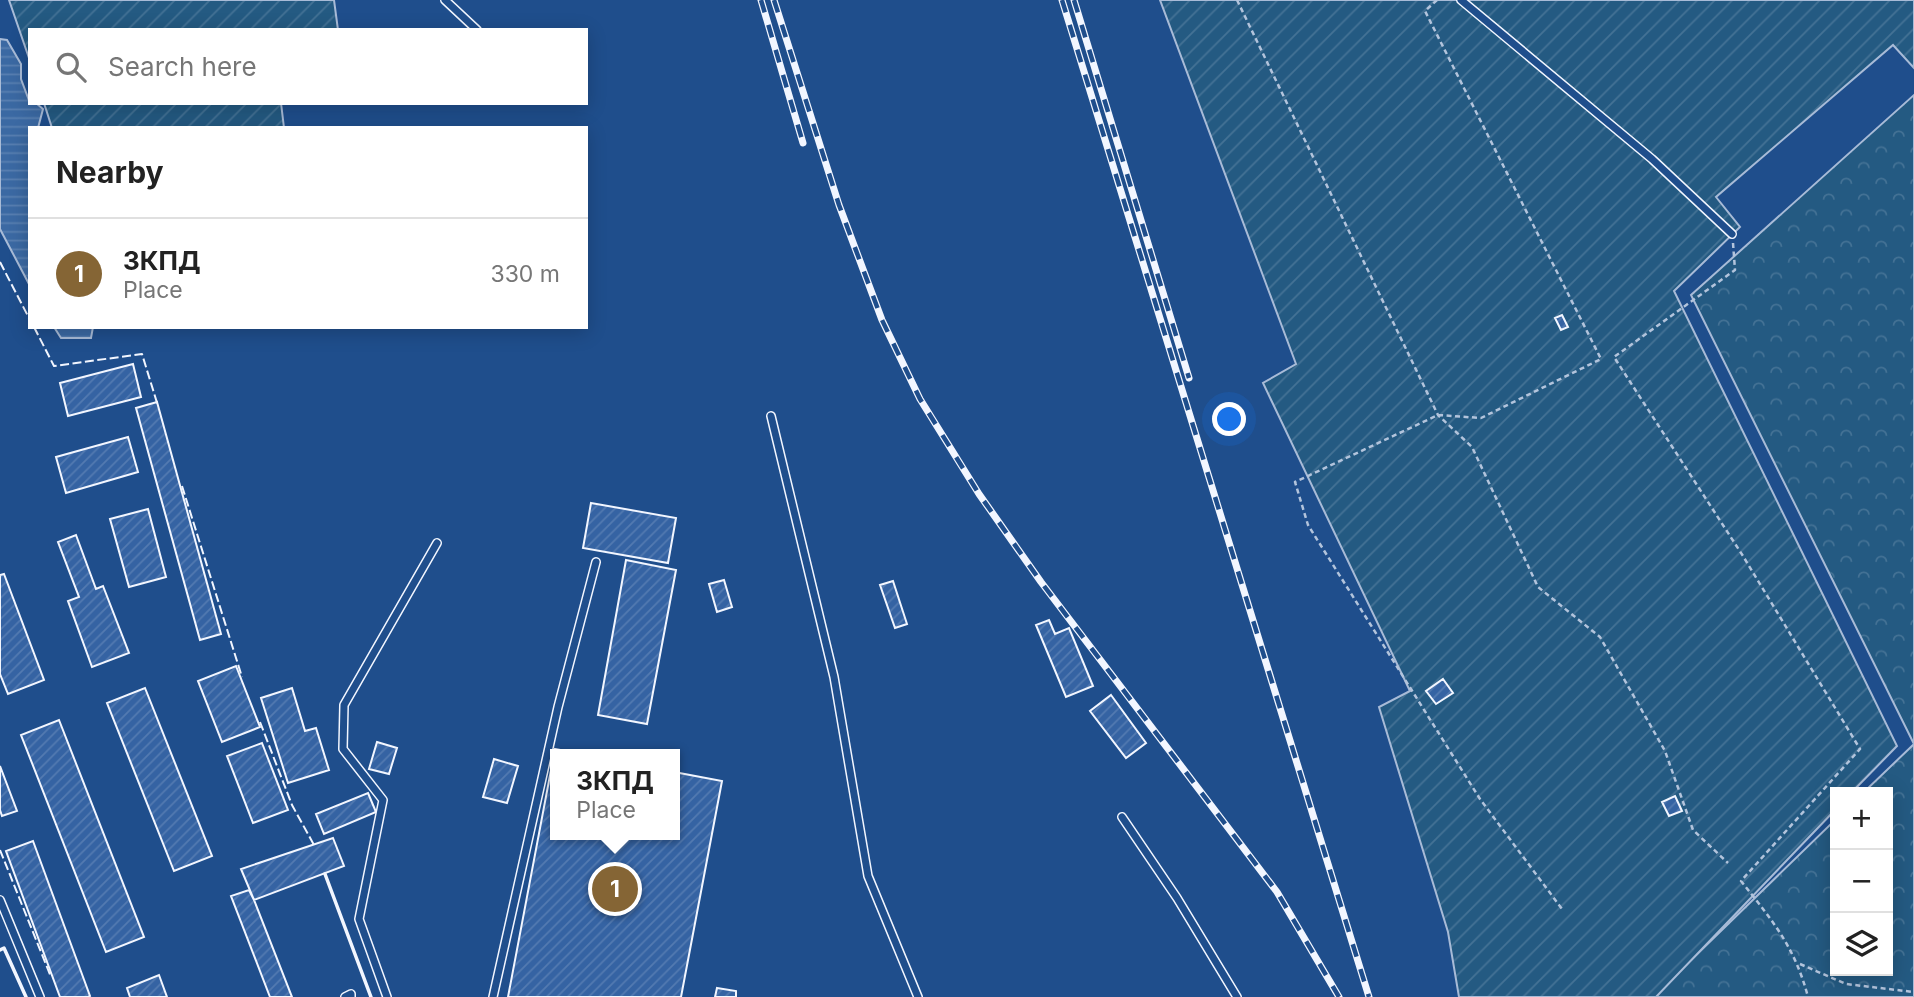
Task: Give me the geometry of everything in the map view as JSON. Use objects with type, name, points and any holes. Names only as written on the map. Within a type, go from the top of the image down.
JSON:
[{"type":"lane","points":[[445,0],[475,28]]},
{"type":"lane","points":[[1461,0],[1652,159],[1732,234]]},
{"type":"lane","points":[[771,416],[834,677],[868,876],[918,997]]},
{"type":"lane","points":[[387,997],[359,919],[383,800],[343,749],[344,705],[437,543]]},
{"type":"lane","points":[[493,997],[558,707],[596,562]]},
{"type":"lane","points":[[1122,817],[1177,898],[1237,997]]},
{"type":"lane","points":[[0,900],[40,997]]},
{"type":"lane","points":[[345,997],[351,994],[351,997]]},
{"type":"path","points":[[1237,0],[1438,415],[1472,447],[1538,587],[1600,637],[1665,751],[1693,830],[1728,863]]},
{"type":"path","points":[[1437,0],[1425,11],[1601,359],[1481,418],[1438,415],[1295,482],[1308,525],[1480,799],[1562,909]]},
{"type":"path","points":[[1732,234],[1735,270],[1614,357],[1743,556],[1860,749],[1741,881],[1781,931],[1799,964],[1808,997]]},
{"type":"path","points":[[1799,964],[1846,984],[1914,992]]},
{"type":"green space","points":[[9,0],[334,0],[338,28],[28,28],[28,55]]},
{"type":"green space","points":[[1160,0],[1914,0],[1914,68],[1893,45],[1716,197],[1740,227],[1674,291],[1897,746],[1857,787],[1830,787],[1830,815],[1656,997],[1459,997],[1448,932],[1379,707],[1410,691],[1263,383],[1296,364]]},
{"type":"green space","points":[[1914,95],[1914,744],[1691,295]]},
{"type":"green space","points":[[45,105],[281,105],[284,126],[51,126]]},
{"type":"green space","points":[[1914,744],[1914,997],[1653,997],[1830,825],[1830,976],[1893,976],[1893,787],[1869,787]]},
{"type":"shaded area","points":[[0,39],[7,40],[21,64],[21,79],[28,105],[38,105],[43,109],[39,126],[28,126],[28,282],[0,229]]},
{"type":"shaded area","points":[[55,329],[93,329],[91,338],[61,338]]},
{"type":"building","points":[[1562,315],[1568,327],[1561,330],[1555,318]]},
{"type":"building","points":[[133,364],[141,397],[68,416],[60,383]]},
{"type":"building","points":[[157,402],[221,634],[200,640],[136,408]]},
{"type":"building","points":[[128,437],[138,472],[66,493],[56,457]]},
{"type":"building","points":[[591,503],[676,518],[668,563],[583,548]]},
{"type":"building","points":[[148,509],[166,577],[129,587],[110,519]]},
{"type":"building","points":[[76,535],[96,589],[103,586],[129,653],[92,667],[68,601],[79,597],[58,542]]},
{"type":"building","points":[[626,560],[676,570],[647,724],[598,715]]},
{"type":"building","points":[[4,574],[44,680],[8,694],[0,674],[0,575]]},
{"type":"building","points":[[724,580],[732,607],[717,612],[709,584]]},
{"type":"building","points":[[893,581],[907,624],[895,628],[880,585]]},
{"type":"building","points":[[1049,620],[1055,634],[1069,628],[1093,686],[1066,697],[1036,625]]},
{"type":"building","points":[[236,666],[260,727],[222,742],[198,681]]},
{"type":"building","points":[[1443,679],[1453,693],[1436,704],[1426,691]]},
{"type":"building","points":[[145,688],[212,856],[174,871],[107,703]]},
{"type":"building","points":[[292,688],[305,731],[316,728],[329,770],[288,783],[261,698]]},
{"type":"building","points":[[1111,695],[1146,743],[1126,758],[1090,711]]},
{"type":"building","points":[[59,720],[144,937],[106,952],[21,735]]},
{"type":"building","points":[[377,742],[397,748],[389,774],[369,769]]},
{"type":"building","points":[[262,743],[288,810],[253,823],[227,756]]},
{"type":"building","points":[[494,759],[518,766],[507,803],[483,797]]},
{"type":"building","points":[[0,766],[17,811],[2,816],[0,810]]},
{"type":"building","points":[[680,773],[722,781],[681,997],[508,997],[550,775],[550,840],[680,840]]},
{"type":"building","points":[[368,793],[376,812],[324,834],[316,814]]},
{"type":"building","points":[[1675,796],[1682,811],[1669,816],[1662,802]]},
{"type":"building","points":[[333,838],[344,866],[254,900],[241,869]]},
{"type":"building","points":[[33,841],[90,996],[88,997],[60,997],[6,851]]},
{"type":"building","points":[[249,890],[292,997],[270,997],[231,896]]},
{"type":"building","points":[[159,975],[167,997],[130,997],[127,988]]},
{"type":"building","points":[[717,988],[736,991],[736,997],[715,997]]},
{"type":"railway","points":[[761,0],[803,143]]},
{"type":"railway","points":[[774,0],[839,205],[882,320],[920,399],[979,494],[1041,582],[1277,892],[1339,997]]},
{"type":"railway","points":[[1062,0],[1369,997]]},
{"type":"railway","points":[[1074,0],[1189,378]]},
{"type":"fence","points":[[0,262],[28,316]]},
{"type":"fence","points":[[35,329],[54,366],[142,354],[158,406]]},
{"type":"fence","points":[[182,486],[242,677]]},
{"type":"fence","points":[[260,722],[292,805],[314,845]]},
{"type":"fence","points":[[0,850],[51,977]]},
{"type":"wall","points":[[325,874],[371,997]]},
{"type":"wall","points":[[0,950],[4,948],[26,997]]},
{"type":"place","name":"ЗКПД","points":[[615,889]]}]
